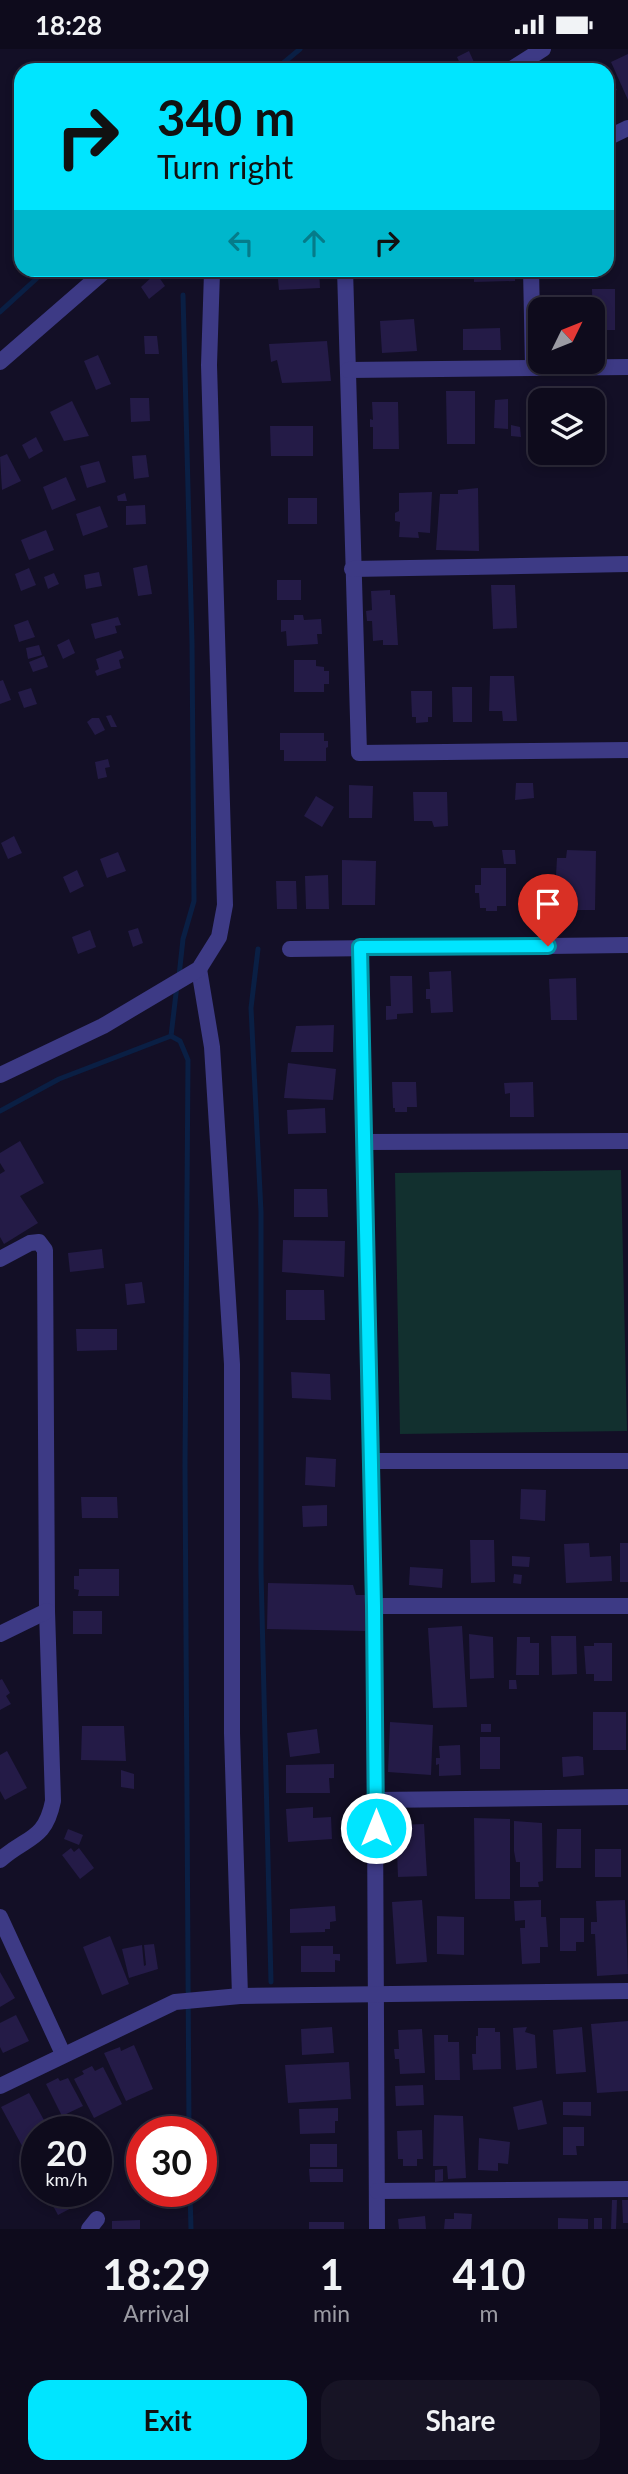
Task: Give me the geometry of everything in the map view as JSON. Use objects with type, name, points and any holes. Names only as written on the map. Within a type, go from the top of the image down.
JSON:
[{"type":"street","points":[[521,63],[543,49]]},
{"type":"street","points":[[0,362],[98,277]]},
{"type":"street","points":[[0,1075],[103,1025],[199,969],[219,937],[225,905],[209,365],[211,277]]},
{"type":"street","points":[[345,277],[359,753],[628,750]]},
{"type":"street","points":[[531,277],[532,297]]},
{"type":"street","points":[[348,370],[528,367]]},
{"type":"street","points":[[606,367],[628,367]]},
{"type":"street","points":[[352,569],[628,564]]},
{"type":"street","points":[[290,949],[628,945]]},
{"type":"street","points":[[360,947],[374,1606],[377,2229]]},
{"type":"street","points":[[199,969],[212,1047],[232,1364],[232,1733],[240,1996]]},
{"type":"street","points":[[364,1142],[628,1141]]},
{"type":"street","points":[[0,1259],[30,1243],[38,1242],[45,1249],[47,1611],[53,1801],[49,1818],[40,1833],[0,1860]]},
{"type":"street","points":[[371,1461],[628,1461]]},
{"type":"street","points":[[374,1606],[628,1606]]},
{"type":"street","points":[[0,1634],[47,1611]]},
{"type":"street","points":[[376,1800],[628,1797]]},
{"type":"street","points":[[0,1917],[63,2054]]},
{"type":"street","points":[[0,2086],[175,2001],[240,1996],[628,1991]]},
{"type":"street","points":[[377,2191],[628,2189]]},
{"type":"green space","points":[[621,1170],[627,1431],[400,1434],[395,1173]]},
{"type":"building","points":[[469,51],[474,63],[460,63],[457,57]]},
{"type":"building","points":[[628,54],[628,100],[614,63],[611,62]]},
{"type":"building","points":[[152,277],[159,277],[165,286],[149,299],[141,287]]},
{"type":"building","points":[[278,277],[319,277],[320,288],[279,290]]},
{"type":"building","points":[[474,277],[515,277],[515,281],[474,282]]},
{"type":"building","points":[[592,289],[615,289],[615,330],[606,330],[606,297],[592,297]]},
{"type":"building","points":[[414,319],[417,351],[382,353],[380,321]]},
{"type":"building","points":[[500,328],[501,350],[463,350],[463,329]]},
{"type":"building","points":[[144,336],[157,336],[159,354],[145,354]]},
{"type":"building","points":[[327,341],[331,381],[282,383],[277,360],[271,362],[269,344]]},
{"type":"building","points":[[98,355],[111,384],[96,390],[84,361]]},
{"type":"building","points":[[446,391],[475,391],[475,444],[447,444]]},
{"type":"building","points":[[130,398],[149,398],[150,421],[131,422]]},
{"type":"building","points":[[508,399],[508,429],[494,428],[495,400]]},
{"type":"building","points":[[72,401],[89,436],[64,441],[50,412]]},
{"type":"building","points":[[372,402],[398,402],[399,449],[373,449],[373,427],[370,427],[370,419],[373,420]]},
{"type":"building","points":[[511,425],[520,427],[521,437],[511,436]]},
{"type":"building","points":[[270,426],[313,426],[313,456],[271,456]]},
{"type":"building","points":[[36,437],[43,451],[29,459],[22,445]]},
{"type":"building","points":[[7,454],[21,481],[2,490],[0,457]]},
{"type":"building","points":[[146,455],[149,477],[134,479],[132,456]]},
{"type":"building","points":[[99,461],[106,482],[87,488],[80,466]]},
{"type":"building","points":[[66,477],[76,500],[52,510],[43,487]]},
{"type":"building","points":[[478,488],[479,551],[436,550],[440,494],[458,494],[458,490]]},
{"type":"building","points":[[432,492],[430,533],[418,532],[419,538],[399,537],[400,522],[395,521],[395,513],[399,511],[399,493]]},
{"type":"building","points":[[125,493],[127,501],[118,501],[117,496]]},
{"type":"building","points":[[288,498],[317,498],[317,524],[288,524]]},
{"type":"building","points":[[145,505],[146,524],[126,525],[126,506]]},
{"type":"building","points":[[100,506],[108,527],[83,536],[76,514]]},
{"type":"building","points":[[46,530],[54,550],[29,560],[21,540]]},
{"type":"building","points":[[147,565],[152,594],[138,596],[133,568]]},
{"type":"building","points":[[29,568],[36,585],[21,591],[15,574]]},
{"type":"building","points":[[99,572],[102,586],[86,589],[84,575]]},
{"type":"building","points":[[54,573],[59,584],[48,589],[44,577]]},
{"type":"building","points":[[277,580],[301,580],[301,600],[277,600]]},
{"type":"building","points":[[491,585],[515,585],[517,628],[493,629]]},
{"type":"building","points":[[390,590],[390,595],[395,595],[398,645],[383,645],[383,640],[373,641],[372,621],[367,621],[366,611],[372,610],[371,591]]},
{"type":"building","points":[[294,615],[303,615],[304,620],[321,619],[322,634],[317,634],[318,644],[287,646],[286,631],[281,632],[281,620],[294,620]]},
{"type":"building","points":[[118,617],[121,625],[115,626],[117,633],[95,639],[91,624]]},
{"type":"building","points":[[28,620],[35,637],[19,642],[14,625]]},
{"type":"building","points":[[69,639],[75,653],[63,659],[57,645]]},
{"type":"building","points":[[39,645],[42,655],[28,659],[26,648]]},
{"type":"building","points":[[121,650],[124,658],[119,660],[121,668],[97,676],[95,671],[99,669],[96,659]]},
{"type":"building","points":[[44,656],[48,667],[33,672],[29,662]]},
{"type":"building","points":[[294,660],[316,660],[316,666],[329,671],[329,684],[324,684],[324,692],[294,692]]},
{"type":"building","points":[[490,676],[514,676],[517,721],[503,721],[502,711],[489,711]]},
{"type":"building","points":[[3,680],[11,700],[0,704],[0,681]]},
{"type":"building","points":[[452,687],[472,687],[472,722],[453,722]]},
{"type":"building","points":[[31,688],[37,704],[24,708],[18,692]]},
{"type":"building","points":[[411,691],[432,691],[432,717],[428,717],[428,722],[416,723],[416,717],[412,717]]},
{"type":"building","points":[[111,715],[117,727],[111,727],[106,716]]},
{"type":"building","points":[[92,718],[99,718],[105,730],[95,735],[87,722]]},
{"type":"building","points":[[280,733],[324,733],[324,741],[328,741],[326,761],[284,761],[284,750],[280,750]]},
{"type":"building","points":[[108,759],[110,767],[105,768],[107,777],[98,779],[95,762]]},
{"type":"building","points":[[516,783],[533,783],[534,798],[515,800]]},
{"type":"building","points":[[349,785],[373,786],[372,818],[349,818]]},
{"type":"building","points":[[413,792],[447,792],[448,826],[434,827],[432,821],[414,821]]},
{"type":"building","points":[[316,796],[334,807],[322,827],[304,816]]},
{"type":"building","points":[[14,836],[22,853],[8,859],[1,843]]},
{"type":"building","points":[[502,850],[515,850],[516,864],[504,864]]},
{"type":"building","points":[[567,850],[596,851],[595,910],[554,910],[557,858],[566,858]]},
{"type":"building","points":[[118,852],[126,871],[107,878],[100,859]]},
{"type":"building","points":[[342,860],[376,861],[375,905],[342,905]]},
{"type":"building","points":[[481,868],[506,868],[506,906],[497,906],[497,911],[480,908],[479,893],[475,893],[475,885],[481,885]]},
{"type":"building","points":[[77,870],[84,886],[70,893],[63,877]]},
{"type":"building","points":[[328,875],[329,909],[306,909],[305,876]]},
{"type":"building","points":[[276,881],[296,881],[297,909],[277,909]]},
{"type":"building","points":[[138,928],[143,943],[133,947],[128,931]]},
{"type":"building","points":[[90,930],[96,947],[78,954],[72,937]]},
{"type":"building","points":[[451,971],[453,1012],[431,1013],[430,999],[426,999],[426,989],[430,989],[429,972]]},
{"type":"building","points":[[390,976],[412,976],[413,1013],[397,1014],[397,1019],[386,1020],[386,1006],[391,1006]]},
{"type":"building","points":[[576,978],[577,1020],[551,1020],[549,979]]},
{"type":"building","points":[[334,1025],[333,1052],[291,1052],[296,1026]]},
{"type":"building","points":[[288,1063],[336,1069],[333,1100],[284,1098]]},
{"type":"building","points":[[392,1082],[416,1082],[417,1107],[407,1107],[407,1112],[395,1112]]},
{"type":"building","points":[[533,1082],[534,1117],[510,1117],[510,1093],[505,1094],[504,1083]]},
{"type":"building","points":[[325,1108],[326,1133],[288,1134],[287,1110]]},
{"type":"building","points":[[20,1141],[44,1183],[20,1196],[38,1223],[4,1244],[0,1237],[0,1174],[5,1171],[0,1163],[0,1153]]},
{"type":"building","points":[[294,1189],[327,1189],[328,1217],[294,1217]]},
{"type":"building","points":[[283,1240],[345,1241],[344,1277],[282,1272]]},
{"type":"building","points":[[102,1249],[104,1268],[70,1272],[68,1253]]},
{"type":"building","points":[[142,1282],[145,1303],[127,1305],[125,1284]]},
{"type":"building","points":[[286,1290],[324,1290],[325,1320],[286,1320]]},
{"type":"building","points":[[76,1329],[117,1329],[117,1350],[77,1351]]},
{"type":"building","points":[[291,1372],[330,1374],[331,1400],[292,1398]]},
{"type":"building","points":[[306,1457],[336,1459],[335,1487],[305,1485]]},
{"type":"building","points":[[521,1489],[546,1490],[545,1521],[520,1519]]},
{"type":"building","points":[[81,1497],[117,1497],[118,1518],[82,1518]]},
{"type":"building","points":[[327,1505],[327,1526],[303,1527],[302,1506]]},
{"type":"building","points":[[470,1540],[494,1540],[495,1582],[471,1583]]},
{"type":"building","points":[[589,1543],[590,1557],[611,1556],[612,1581],[566,1583],[564,1544]]},
{"type":"building","points":[[620,1543],[628,1543],[628,1582],[620,1582]]},
{"type":"building","points":[[512,1556],[530,1557],[529,1567],[512,1566]]},
{"type":"building","points":[[410,1567],[443,1569],[442,1588],[409,1585]]},
{"type":"building","points":[[79,1569],[119,1569],[119,1596],[78,1596],[79,1590],[74,1589],[74,1576],[79,1576]]},
{"type":"building","points":[[514,1574],[522,1575],[521,1584],[513,1583]]},
{"type":"building","points":[[268,1583],[353,1585],[356,1595],[366,1595],[365,1631],[267,1629]]},
{"type":"building","points":[[73,1611],[102,1611],[102,1634],[73,1634]]},
{"type":"building","points":[[462,1626],[467,1707],[433,1708],[428,1628]]},
{"type":"building","points":[[469,1634],[493,1637],[494,1678],[470,1679]]},
{"type":"building","points":[[551,1636],[576,1636],[577,1674],[552,1675]]},
{"type":"building","points":[[517,1637],[530,1637],[530,1643],[539,1643],[539,1675],[516,1675]]},
{"type":"building","points":[[594,1643],[612,1643],[612,1681],[594,1681],[594,1674],[586,1674],[584,1646],[594,1646]]},
{"type":"building","points":[[2,1679],[10,1693],[6,1696],[11,1704],[0,1710],[0,1680]]},
{"type":"building","points":[[509,1680],[516,1680],[517,1689],[509,1689]]},
{"type":"building","points":[[593,1712],[626,1712],[626,1750],[593,1750]]},
{"type":"building","points":[[390,1722],[433,1725],[431,1775],[388,1772]]},
{"type":"building","points":[[481,1724],[491,1724],[491,1732],[481,1732]]},
{"type":"building","points":[[82,1726],[124,1726],[126,1761],[81,1760]]},
{"type":"building","points":[[317,1729],[320,1753],[290,1757],[287,1733]]},
{"type":"building","points":[[480,1737],[500,1737],[500,1769],[480,1769]]},
{"type":"building","points":[[460,1745],[461,1775],[439,1776],[436,1758],[440,1758],[439,1746]]},
{"type":"building","points":[[7,1751],[27,1788],[5,1800],[0,1791],[0,1755]]},
{"type":"building","points":[[562,1757],[583,1757],[584,1775],[563,1777]]},
{"type":"building","points":[[334,1764],[334,1778],[329,1778],[330,1793],[286,1793],[286,1765]]},
{"type":"building","points":[[121,1770],[134,1774],[134,1789],[121,1787]]},
{"type":"building","points":[[313,1807],[313,1818],[331,1817],[332,1839],[288,1842],[286,1809]]},
{"type":"building","points":[[474,1818],[510,1819],[510,1899],[475,1899]]},
{"type":"building","points":[[514,1821],[542,1823],[543,1881],[538,1882],[539,1887],[520,1887],[520,1862],[516,1862],[514,1851]]},
{"type":"building","points":[[424,1824],[427,1876],[398,1877],[396,1825]]},
{"type":"building","points":[[68,1829],[83,1835],[79,1845],[64,1839]]},
{"type":"building","points":[[557,1829],[581,1829],[581,1868],[556,1868]]},
{"type":"building","points":[[71,1848],[74,1852],[79,1848],[94,1868],[80,1879],[62,1855]]},
{"type":"building","points":[[595,1849],[621,1849],[621,1877],[595,1877]]},
{"type":"building","points":[[422,1900],[427,1962],[396,1964],[392,1902]]},
{"type":"building","points":[[541,1900],[541,1917],[546,1917],[548,1947],[540,1947],[540,1963],[522,1964],[520,1928],[525,1928],[525,1920],[515,1921],[514,1901]]},
{"type":"building","points":[[625,1900],[628,1974],[597,1976],[595,1934],[591,1934],[591,1922],[597,1922],[596,1901]]},
{"type":"building","points":[[335,1906],[336,1921],[330,1922],[330,1929],[325,1929],[325,1932],[290,1933],[290,1909]]},
{"type":"building","points":[[437,1916],[464,1917],[464,1955],[437,1954]]},
{"type":"building","points":[[560,1918],[584,1918],[584,1942],[576,1942],[576,1951],[560,1951]]},
{"type":"building","points":[[110,1936],[129,1984],[102,1995],[83,1947]]},
{"type":"building","points":[[154,1944],[158,1969],[129,1978],[122,1949],[142,1945],[144,1966],[144,1945]]},
{"type":"building","points":[[301,1946],[333,1946],[333,1954],[340,1954],[340,1961],[335,1960],[335,1972],[301,1972]]},
{"type":"building","points":[[0,1972],[15,1998],[0,2007]]},
{"type":"building","points":[[16,2015],[29,2041],[3,2053],[0,2047],[0,2023]]},
{"type":"building","points":[[628,2021],[628,2091],[597,2093],[591,2024]]},
{"type":"building","points":[[332,2027],[334,2053],[302,2055],[301,2029]]},
{"type":"building","points":[[527,2027],[525,2032],[535,2035],[537,2068],[516,2070],[513,2028]]},
{"type":"building","points":[[582,2027],[586,2072],[556,2074],[553,2030]]},
{"type":"building","points":[[478,2028],[495,2028],[495,2032],[500,2032],[501,2069],[473,2070],[472,2054],[476,2054]]},
{"type":"building","points":[[422,2029],[425,2073],[400,2074],[399,2059],[395,2059],[394,2049],[399,2049],[398,2030]]},
{"type":"building","points":[[434,2035],[448,2035],[448,2042],[459,2042],[460,2080],[435,2080]]},
{"type":"building","points":[[134,2045],[153,2089],[126,2101],[104,2053],[120,2047],[121,2051]]},
{"type":"building","points":[[349,2062],[351,2099],[288,2103],[285,2065]]},
{"type":"building","points":[[92,2066],[95,2071],[103,2067],[122,2104],[93,2116],[74,2079],[84,2074],[82,2071]]},
{"type":"building","points":[[58,2078],[60,2081],[68,2078],[83,2106],[62,2116],[46,2084]]},
{"type":"building","points":[[423,2085],[424,2105],[396,2106],[395,2086]]},
{"type":"building","points":[[29,2093],[42,2116],[21,2116],[21,2144],[1,2107]]},
{"type":"building","points":[[542,2100],[547,2124],[518,2130],[513,2107]]},
{"type":"building","points":[[563,2102],[591,2102],[591,2116],[563,2115]]},
{"type":"building","points":[[338,2108],[335,2133],[300,2134],[299,2109]]},
{"type":"building","points":[[434,2115],[463,2116],[466,2178],[448,2179],[447,2166],[433,2166]]},
{"type":"building","points":[[563,2127],[584,2127],[584,2146],[576,2146],[577,2155],[563,2155]]},
{"type":"building","points":[[422,2130],[423,2159],[417,2159],[417,2166],[403,2166],[403,2159],[398,2159],[397,2131]]},
{"type":"building","points":[[479,2138],[510,2142],[508,2164],[498,2163],[498,2171],[478,2170]]},
{"type":"building","points":[[310,2144],[337,2144],[337,2167],[310,2167]]},
{"type":"building","points":[[309,2169],[343,2169],[343,2182],[310,2182]]},
{"type":"building","points":[[443,2169],[443,2181],[435,2182],[435,2170]]},
{"type":"building","points":[[612,2200],[617,2200],[616,2229],[611,2229]]},
{"type":"building","points":[[622,2200],[628,2200],[628,2223],[623,2223]]},
{"type":"building","points":[[54,2207],[73,2207],[58,2215]]},
{"type":"building","points":[[454,2213],[472,2214],[471,2229],[444,2229],[445,2219],[454,2219]]},
{"type":"building","points":[[425,2216],[426,2229],[399,2229],[398,2219]]},
{"type":"building","points":[[558,2218],[588,2219],[588,2229],[558,2229]]},
{"type":"building","points":[[594,2218],[602,2218],[602,2229],[594,2229]]},
{"type":"building","points":[[140,2220],[140,2229],[112,2229],[112,2221]]},
{"type":"building","points":[[309,2222],[344,2222],[344,2229],[309,2229]]},
{"type":"waterway","points":[[283,63],[300,49]]},
{"type":"waterway","points":[[0,312],[38,277]]},
{"type":"waterway","points":[[179,976],[183,939],[194,901],[192,643],[183,295]]},
{"type":"waterway","points":[[258,949],[251,1008],[261,1212],[261,1572],[271,1982]]},
{"type":"waterway","points":[[171,1036],[177,985]]},
{"type":"waterway","points":[[0,1111],[59,1079],[171,1036],[180,1041],[188,1060],[185,1466],[189,2116]]},
{"type":"waterway","points":[[190,2207],[191,2229]]},
{"type":"route","points":[[376,1828],[360,947],[548,946]]}]
